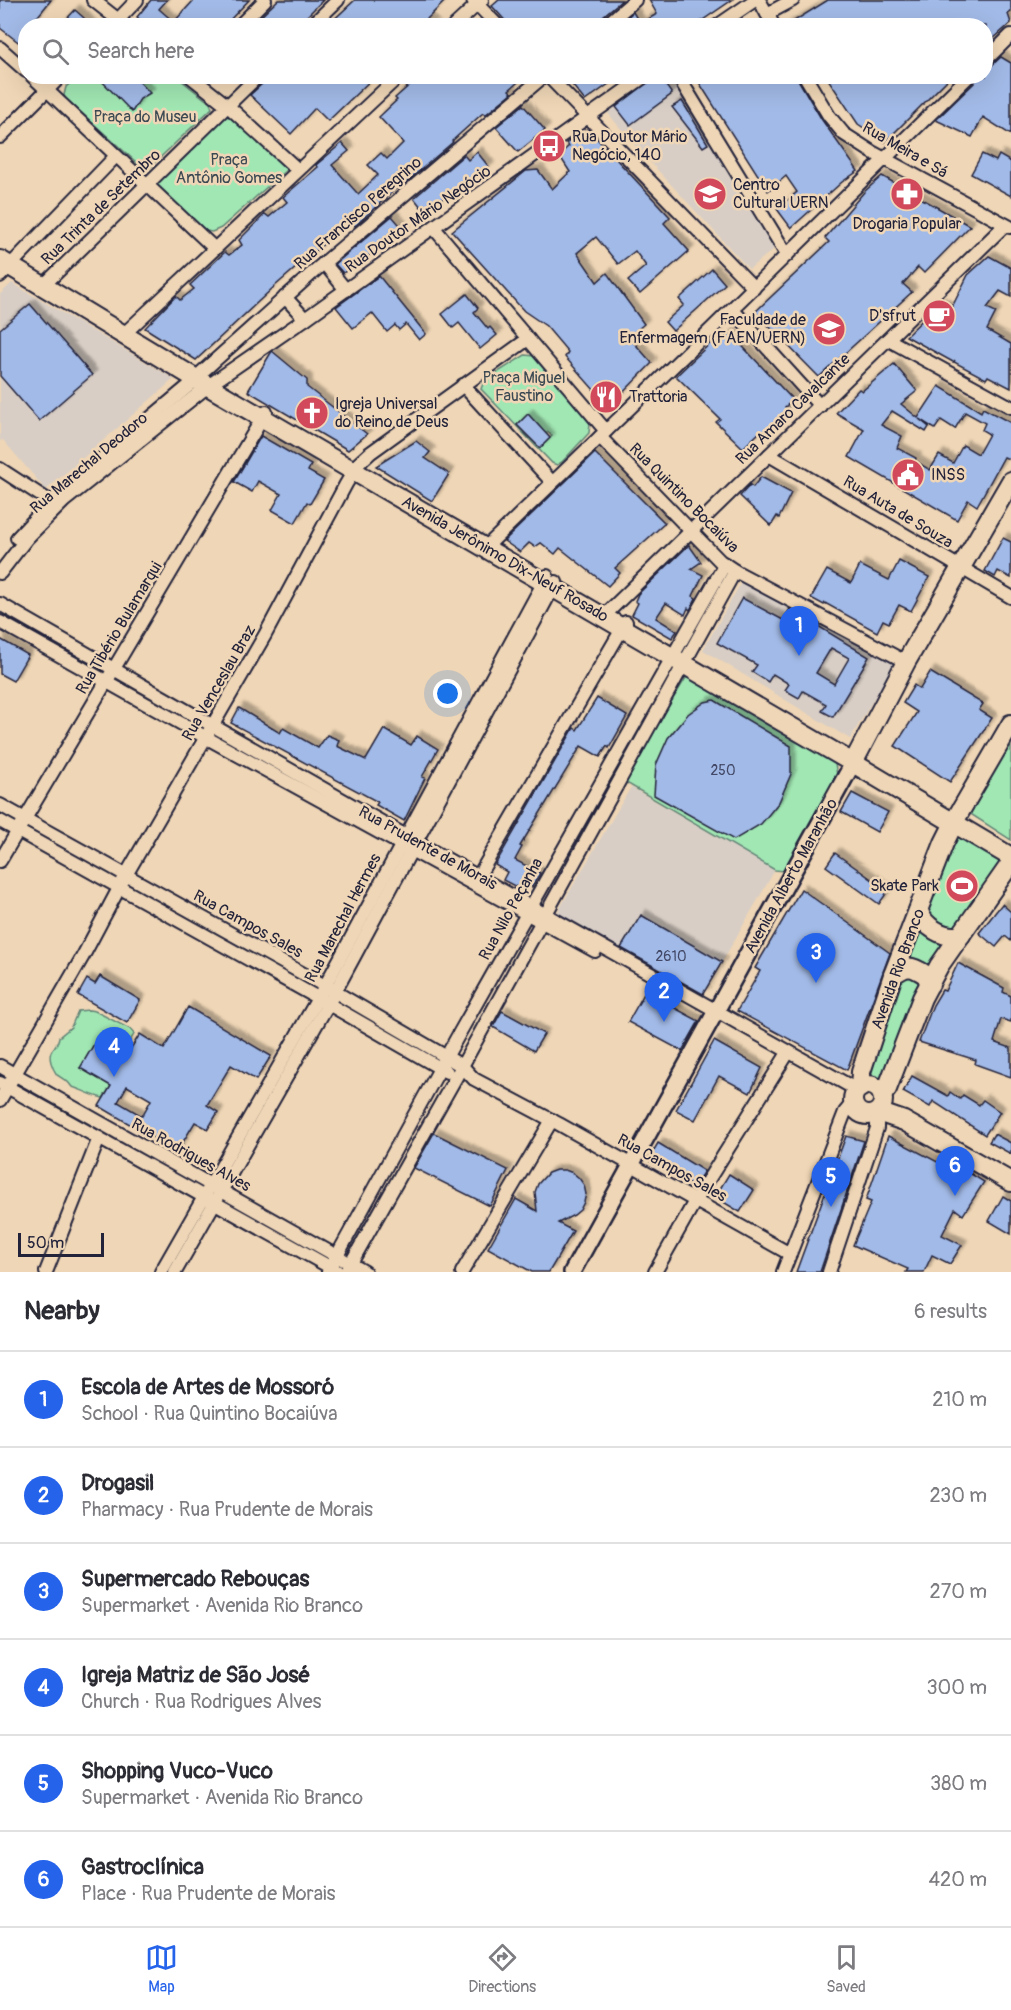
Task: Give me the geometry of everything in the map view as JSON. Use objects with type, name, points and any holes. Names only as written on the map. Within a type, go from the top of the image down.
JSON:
[{"type":"main road","name":"Avenida Jerônimo Dix-Neuf Rosado","points":[[5,262],[46,283],[206,380],[856,759]]},
{"type":"main road","name":"Avenida Alberto Maranhão","points":[[856,759],[906,662],[1011,482]]},
{"type":"main road","name":"Avenida Rio Branco","points":[[856,1095],[861,1072],[892,975],[944,843],[1011,724]]},
{"type":"main road","points":[[856,759],[1011,857]]},
{"type":"main road","points":[[955,820],[1011,846]]},
{"type":"main road","name":"Avenida Rio Branco","points":[[880,1105],[922,998],[961,935],[1011,863]]},
{"type":"main road","points":[[919,911],[921,919],[927,926],[949,937],[961,935]]},
{"type":"main road","points":[[892,975],[910,967],[926,975],[930,984]]},
{"type":"main road","points":[[880,1105],[869,1115],[860,1113],[856,1109],[856,1095],[866,1086],[875,1087],[880,1105],[903,1121],[1011,1182]]},
{"type":"main road","points":[[880,1105],[896,1108],[1011,1172]]},
{"type":"street","points":[[93,0],[113,18]]},
{"type":"street","points":[[123,18],[137,0]]},
{"type":"street","points":[[247,18],[265,0]]},
{"type":"street","points":[[319,18],[338,0]]},
{"type":"street","points":[[614,18],[635,0]]},
{"type":"street","points":[[729,18],[757,0],[769,18]]},
{"type":"street","points":[[767,14],[793,0]]},
{"type":"street","points":[[461,18],[477,1],[491,18]]},
{"type":"street","points":[[993,56],[1006,48],[1011,35]]},
{"type":"street","points":[[0,48],[18,64]]},
{"type":"street","points":[[40,84],[214,249]]},
{"type":"street","points":[[0,136],[54,84]]},
{"type":"street","points":[[200,84],[228,106],[298,170]]},
{"type":"street","name":"Rua Trinta de Setembro","points":[[46,283],[250,84]]},
{"type":"street","points":[[126,331],[390,84]]},
{"type":"street","name":"Rua Francisco Peregrino","points":[[206,380],[285,297],[537,84]]},
{"type":"street","points":[[554,84],[754,288]]},
{"type":"street","name":"Rua Doutor Mário Negócio","points":[[206,380],[305,319],[634,84]]},
{"type":"street","points":[[683,84],[787,255]]},
{"type":"street","name":"Rua Meira e Sá","points":[[810,84],[829,116],[844,134],[1008,226]]},
{"type":"street","points":[[488,545],[961,84]]},
{"type":"street","points":[[5,262],[116,156]]},
{"type":"street","name":"Rua Amaro Cavalcante","points":[[607,614],[1008,226]]},
{"type":"street","name":"Rua Quintino Bocaiúva","points":[[434,228],[528,339],[603,434],[691,531],[730,568],[906,662]]},
{"type":"street","points":[[324,263],[346,290]]},
{"type":"street","points":[[285,297],[305,319]]},
{"type":"street","points":[[732,309],[820,406]]},
{"type":"street","name":"Rua Venceslau Braz","points":[[0,1100],[4,1085],[15,1074],[126,876],[207,738],[356,468],[370,453],[528,339]]},
{"type":"street","points":[[888,340],[1011,407]]},
{"type":"street","name":"Rua Marechal Deodoro","points":[[0,561],[28,524],[55,505],[206,380]]},
{"type":"street","points":[[464,385],[552,482]]},
{"type":"street","name":"Rua Tibério Bulamarqui","points":[[0,861],[265,414]]},
{"type":"street","name":"Rua Auta de Souza","points":[[769,455],[1011,597]]},
{"type":"street","points":[[2,474],[55,505]]},
{"type":"street","name":"Rua Marechal Deodoro","points":[[0,573],[55,505]]},
{"type":"street","name":"Rua Nilo Peçanha","points":[[334,1267],[530,909],[680,657],[730,568]]},
{"type":"street","name":"Rua Marechal Hermes","points":[[161,1272],[216,1188],[330,989],[551,581]]},
{"type":"street","name":"Rua Prudente de Morais","points":[[0,604],[213,726],[409,844]]},
{"type":"street","name":"Rua Prudente de Morais","points":[[0,622],[207,738],[530,909],[856,1095]]},
{"type":"street","points":[[476,880],[625,625]]},
{"type":"street","name":"Rua Nilo Peçanha","points":[[348,1268],[544,917],[680,657]]},
{"type":"street","name":"Avenida Alberto Maranhão","points":[[572,1272],[856,759]]},
{"type":"street","name":"Rua Campos Sales","points":[[0,805],[330,989],[459,1072],[552,1120],[790,1254]]},
{"type":"street","name":"Rua Campos Sales","points":[[0,821],[323,1001],[444,1063]]},
{"type":"street","name":"Rua Prudente de Morais","points":[[715,1014],[856,1095]]},
{"type":"street","points":[[655,1272],[695,1201],[786,1056]]},
{"type":"street","name":"Rua Rodrigues Alves","points":[[0,1066],[216,1188],[334,1267]]},
{"type":"street","name":"Rua Rodrigues Alves","points":[[4,1085],[334,1267],[365,1272]]},
{"type":"street","name":"Avenida Rio Branco","points":[[783,1272],[845,1112],[856,1095]]},
{"type":"street","name":"Avenida Rio Branco","points":[[829,1272],[877,1128],[880,1105]]},
{"type":"street","points":[[462,1272],[552,1120]]},
{"type":"street","points":[[46,1272],[99,1138]]},
{"type":"street","name":"Rua Marechal Hermes","points":[[176,1272],[209,1199]]},
{"type":"shaded area","name":"Centro Cultural UERN","points":[[647,84],[675,84],[774,249],[749,269],[629,139],[608,113]]},
{"type":"shaded area","points":[[12,283],[174,379],[46,490],[3,440],[0,441],[0,294]]},
{"type":"shaded area","points":[[743,579],[896,662],[850,739],[703,650]]},
{"type":"shaded area","points":[[631,787],[775,870],[722,962],[641,915],[620,950],[557,913]]},
{"type":"green space","name":"Praça do Museu","points":[[69,84],[186,84],[210,103],[212,108],[146,171],[65,98],[66,87]]},
{"type":"green space","name":"Praça Antônio Gomes","points":[[226,116],[232,118],[286,166],[286,170],[221,228],[212,232],[206,231],[157,184]]},
{"type":"green space","name":"Praça Miguel Faustino","points":[[525,355],[535,356],[590,423],[589,433],[562,462],[557,465],[552,463],[481,389],[484,381]],"holes":[[[528,414],[546,434],[548,432],[552,436],[540,448],[517,425]]]},
{"type":"green space","points":[[687,676],[835,764],[837,775],[784,871],[775,870],[623,781]]},
{"type":"green space","points":[[1011,738],[1011,840],[969,813]]},
{"type":"green space","name":"Skate Park","points":[[954,832],[1004,858],[954,932],[925,913]]},
{"type":"green space","points":[[920,927],[948,941],[931,968],[908,957]]},
{"type":"green space","points":[[900,973],[922,977],[880,1085],[867,1080]]},
{"type":"green space","points":[[89,1010],[130,1029],[134,1034],[120,1059],[80,1068],[111,1086],[103,1098],[72,1087],[57,1075],[50,1059],[59,1037],[71,1027],[78,1011]]},
{"type":"building","points":[[0,0],[51,0],[36,18],[18,18],[18,42],[0,28]]},
{"type":"building","points":[[151,0],[167,0],[159,9],[169,18],[137,17]]},
{"type":"building","points":[[194,0],[249,0],[232,18],[178,18]]},
{"type":"building","points":[[278,0],[323,0],[305,18],[259,18]]},
{"type":"building","points":[[355,0],[446,0],[428,18],[336,18]]},
{"type":"building","points":[[499,0],[622,0],[601,18],[503,18],[492,6]]},
{"type":"building","points":[[649,0],[732,0],[706,18],[650,18],[657,14]]},
{"type":"building","points":[[828,0],[1011,0],[1011,12],[1008,14],[1011,23],[993,39],[993,18],[799,18]]},
{"type":"building","points":[[75,10],[84,18],[68,18]]},
{"type":"building","points":[[633,12],[636,18],[627,18]]},
{"type":"building","points":[[1001,57],[1011,63],[1011,135],[983,117],[972,137],[936,120],[973,84],[993,84],[993,64]]},
{"type":"building","points":[[105,84],[142,84],[150,93],[140,99],[132,112]]},
{"type":"building","points":[[262,84],[367,84],[328,121],[315,108],[291,134],[250,95]]},
{"type":"building","points":[[411,84],[516,84],[509,90],[512,93],[485,115],[483,113],[453,142],[403,185],[402,183],[355,226],[350,221],[275,286],[196,360],[145,328],[176,296],[180,300],[194,289],[190,285],[225,252],[229,255],[242,245],[239,240],[265,214],[269,217],[287,202],[283,197],[342,143],[349,151],[332,165],[358,194],[378,175],[368,165],[381,153],[387,159],[403,143],[379,117],[397,100],[395,98]]},
{"type":"building","points":[[571,84],[609,84],[585,101]]},
{"type":"building","points":[[646,84],[665,84],[672,94],[630,125],[616,107]]},
{"type":"building","points":[[700,84],[801,84],[822,120],[858,171],[842,182],[791,228],[777,209],[797,192],[786,176],[768,191]]},
{"type":"building","points":[[831,84],[943,84],[885,142],[858,124]]},
{"type":"building","points":[[682,101],[708,144],[703,147],[672,107]]},
{"type":"building","points":[[523,105],[545,130],[518,152],[496,127]]},
{"type":"building","points":[[588,129],[670,217],[664,223],[689,251],[640,294],[628,281],[646,266],[635,251],[618,264],[596,237],[577,253],[597,282],[607,273],[644,324],[629,337],[652,363],[609,407],[565,357],[568,352],[546,326],[524,311],[452,231],[526,171],[538,170],[552,189],[570,172],[559,155],[569,146],[566,143],[574,137],[577,140]]},
{"type":"building","points":[[477,152],[489,167],[453,198],[449,194],[425,212],[414,198],[464,155],[468,160]]},
{"type":"building","points":[[982,154],[996,161],[999,155],[1011,162],[1011,196],[971,174]]},
{"type":"building","points":[[882,176],[970,226],[924,273],[918,267],[903,284],[912,292],[819,377],[755,312],[829,242],[825,238],[864,192]]},
{"type":"building","points":[[392,216],[405,231],[343,273],[335,264]]},
{"type":"building","points":[[989,256],[1011,268],[1011,297],[1000,291],[987,308],[996,312],[987,330],[1011,344],[1011,388],[988,376],[986,379],[954,362],[955,360],[953,362],[906,336],[940,303],[951,309],[968,275]]},
{"type":"building","points":[[712,269],[725,284],[673,331],[665,322],[684,305],[679,299]]},
{"type":"building","points":[[379,276],[426,334],[419,340],[406,324],[399,330],[395,325],[387,332],[372,313],[353,328],[336,307]]},
{"type":"building","points":[[467,294],[478,308],[474,312],[488,329],[490,327],[497,335],[480,349],[459,323],[453,328],[442,314]]},
{"type":"building","points":[[30,304],[92,375],[39,421],[0,376],[0,329]]},
{"type":"building","points":[[730,333],[793,400],[785,407],[788,409],[764,434],[761,431],[743,448],[716,422],[720,419],[676,376],[718,336],[722,340]]},
{"type":"building","name":"Igreja Universal do Reino de Deus","points":[[272,351],[307,380],[307,387],[367,434],[348,450],[248,391]]},
{"type":"building","points":[[894,364],[917,391],[901,404],[918,418],[939,386],[981,412],[983,408],[1011,423],[1011,460],[1004,457],[977,506],[968,500],[957,520],[849,457],[864,429],[836,413],[859,389],[862,391]],"holes":[[[892,411],[926,432],[929,427],[919,419],[935,429],[941,420],[955,429],[965,412],[985,423],[982,430],[989,434],[978,454],[963,445],[953,463],[939,455],[930,470],[915,461],[916,458],[897,448],[902,436],[881,425]]]},
{"type":"building","points":[[528,414],[550,438],[540,448],[517,425]]},
{"type":"building","points":[[261,436],[311,465],[308,471],[324,480],[310,504],[307,502],[295,523],[272,510],[281,494],[258,481],[252,492],[234,482]]},
{"type":"building","points":[[416,441],[430,452],[425,458],[449,474],[432,501],[376,466]]},
{"type":"building","points":[[595,453],[665,523],[615,568],[620,573],[608,586],[560,548],[555,554],[541,543],[535,547],[529,543],[520,552],[504,541]]},
{"type":"building","points":[[761,477],[791,493],[779,518],[777,516],[771,526],[740,496],[750,485],[753,487]]},
{"type":"building","points":[[1003,538],[1011,542],[1011,578],[998,571],[995,577],[985,571]]},
{"type":"building","points":[[689,545],[701,562],[691,569],[703,575],[693,596],[696,598],[685,615],[666,603],[656,618],[677,631],[672,638],[632,615],[638,603],[635,601],[638,594]]},
{"type":"building","points":[[899,561],[929,577],[911,611],[899,605],[889,623],[883,620],[877,632],[825,603],[824,605],[811,598],[827,570],[851,583],[860,565],[889,580]]},
{"type":"building","points":[[742,598],[783,620],[790,609],[869,657],[833,717],[822,711],[826,704],[803,691],[799,698],[785,690],[789,684],[773,674],[768,682],[752,672],[757,665],[717,643]],"holes":[[[831,648],[849,658],[834,684],[816,673]]]},
{"type":"building","points":[[0,639],[28,655],[13,681],[0,674]]},
{"type":"building","points":[[930,672],[983,704],[979,710],[992,718],[950,782],[895,746],[917,712],[903,703],[914,685],[920,689]]},
{"type":"building","points":[[597,698],[627,716],[609,748],[607,746],[600,757],[581,746],[520,846],[522,847],[515,860],[540,873],[532,887],[527,885],[524,891],[503,880],[507,872],[495,865],[574,728],[577,730]]},
{"type":"building","points":[[714,700],[791,746],[791,774],[779,802],[761,824],[734,840],[654,795],[656,765],[668,738],[688,714],[705,702]]},
{"type":"building","points":[[239,708],[280,733],[283,728],[318,748],[327,735],[339,740],[337,746],[366,760],[384,729],[411,745],[417,736],[438,749],[422,777],[425,778],[404,821],[376,805],[378,802],[231,723]]},
{"type":"building","points":[[852,793],[888,812],[877,832],[841,812]]},
{"type":"building","points":[[835,853],[888,891],[879,904],[826,866]]},
{"type":"building","points":[[801,889],[890,953],[847,1070],[737,1011],[760,971],[755,968]]},
{"type":"building","points":[[1002,904],[1011,912],[1011,941],[1005,936],[996,947],[979,933]]},
{"type":"building","points":[[641,915],[722,962],[703,994],[621,948]]},
{"type":"building","points":[[958,963],[1004,988],[1003,992],[1011,996],[1011,1022],[1001,1019],[994,1042],[1011,1048],[1011,1077],[975,1064],[976,1060],[919,1042],[933,1005],[942,990],[945,991]]},
{"type":"building","points":[[100,976],[140,1000],[127,1023],[78,995],[87,979],[95,984]]},
{"type":"building","points":[[645,992],[699,1021],[682,1051],[628,1022]]},
{"type":"building","points":[[188,1007],[271,1056],[256,1080],[231,1065],[207,1105],[218,1112],[208,1129],[195,1122],[177,1152],[99,1106],[111,1086],[80,1068],[94,1044],[123,1061],[140,1034],[164,1049]],"holes":[[[127,1086],[151,1100],[142,1116],[118,1102]]]},
{"type":"building","points":[[502,1011],[544,1034],[534,1051],[493,1027]]},
{"type":"building","points":[[714,1041],[762,1068],[750,1093],[719,1076],[695,1120],[676,1110]]},
{"type":"building","points":[[912,1076],[948,1096],[950,1092],[960,1099],[963,1095],[979,1105],[983,1100],[1000,1112],[985,1135],[933,1101],[930,1107],[903,1092]]},
{"type":"building","points":[[434,1133],[508,1170],[490,1206],[414,1168]]},
{"type":"building","points":[[994,1134],[1011,1143],[1011,1154],[989,1142]]},
{"type":"building","points":[[846,1136],[864,1141],[820,1272],[796,1272]]},
{"type":"building","points":[[888,1136],[945,1166],[947,1159],[984,1182],[963,1215],[955,1209],[942,1235],[962,1245],[950,1264],[932,1255],[924,1272],[906,1272],[908,1269],[853,1245],[871,1202],[866,1200]]},
{"type":"building","points":[[658,1143],[704,1171],[694,1187],[648,1160]]},
{"type":"building","points":[[556,1170],[573,1173],[584,1185],[586,1194],[580,1210],[558,1223],[573,1231],[549,1272],[532,1272],[488,1248],[516,1199],[537,1211],[535,1192],[538,1184],[548,1173]]},
{"type":"building","points":[[729,1174],[754,1190],[740,1212],[715,1197]]},
{"type":"building","points":[[1003,1196],[1011,1201],[1011,1234],[989,1221]]},
{"type":"place","name":"Rua Doutor Mário Negócio, 140","points":[[549,146]]},
{"type":"place","name":"Centro Cultural UERN","points":[[710,194]]},
{"type":"place","name":"Drogaria Popular","points":[[907,194]]},
{"type":"place","name":"D'sfrut","points":[[939,316]]},
{"type":"place","name":"Faculdade de Enfermagem (FAEN/UERN)","points":[[829,329]]},
{"type":"place","name":"Trattoria","points":[[606,397]]},
{"type":"place","name":"Igreja Universal do Reino de Deus","points":[[312,413]]},
{"type":"place","name":"INSS","points":[[908,475]]},
{"type":"place","name":"Escola de Artes de Mossoró","points":[[799,656]]},
{"type":"place","name":"Skate Park","points":[[962,886]]},
{"type":"place","name":"Supermercado Rebouças","points":[[816,983]]},
{"type":"place","name":"Drogasil","points":[[664,1022]]},
{"type":"place","name":"Igreja Matriz de São José","points":[[114,1077]]},
{"type":"place","name":"Gastroclínica","points":[[955,1196]]},
{"type":"place","name":"Shopping Vuco-Vuco","points":[[831,1207]]}]
